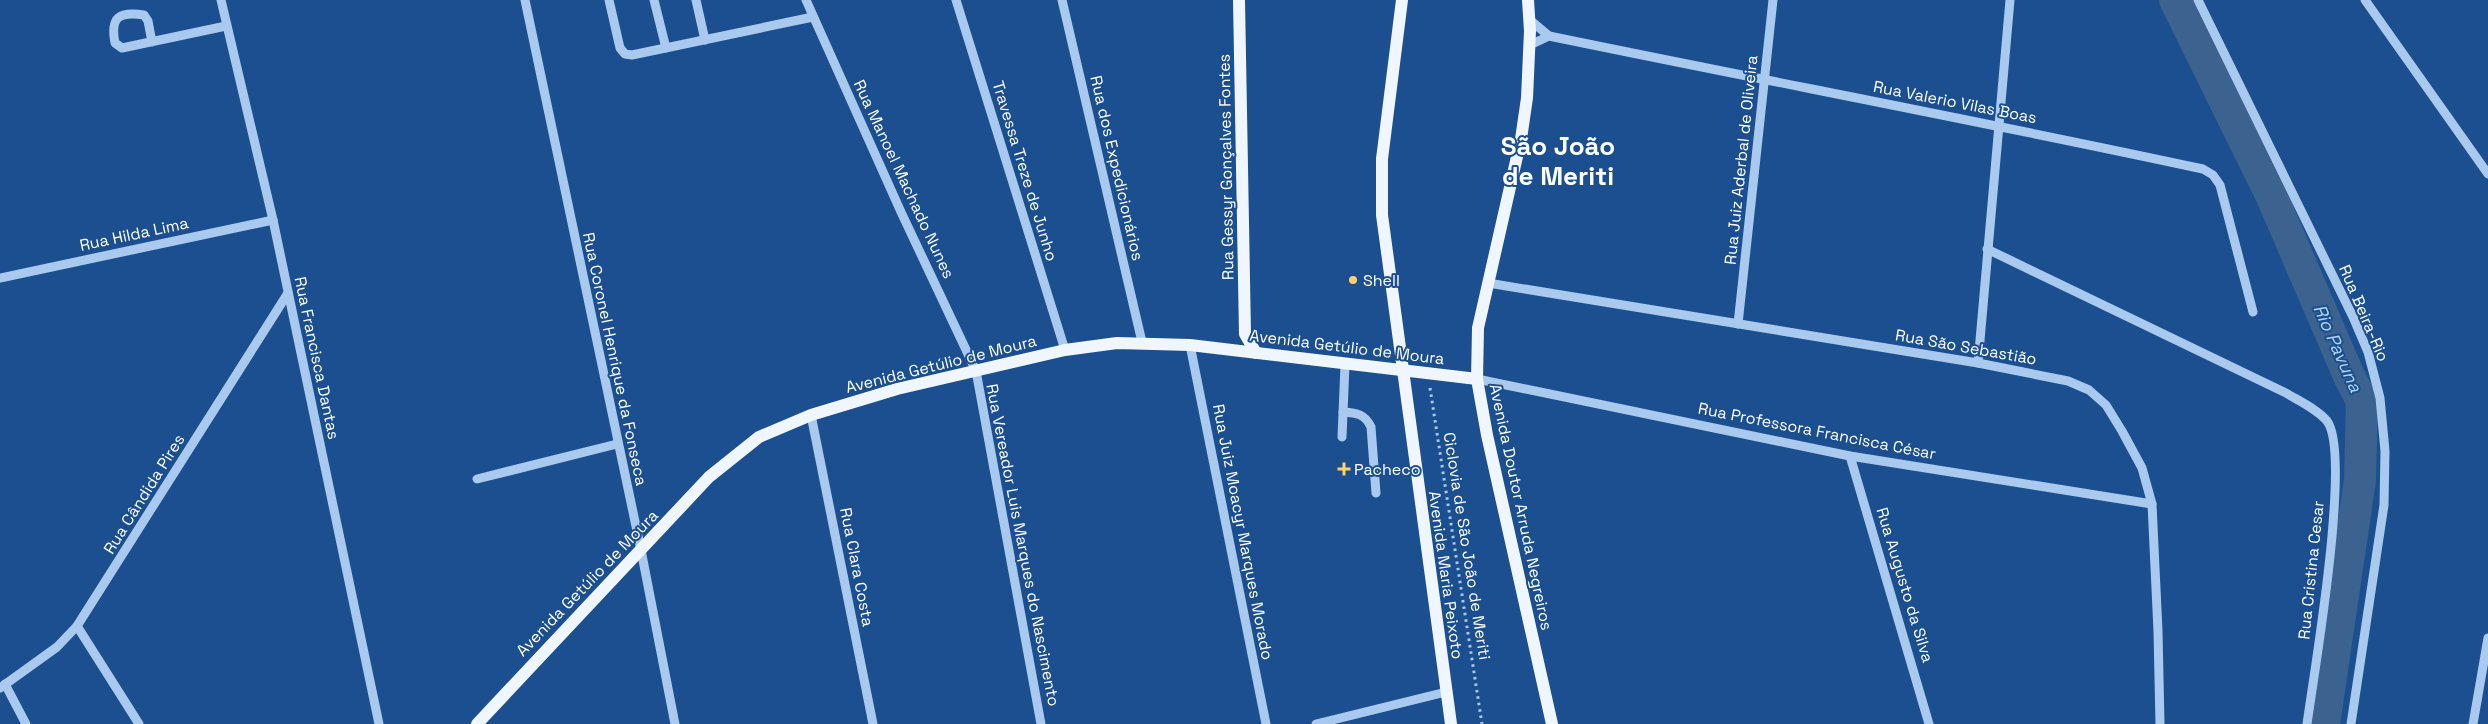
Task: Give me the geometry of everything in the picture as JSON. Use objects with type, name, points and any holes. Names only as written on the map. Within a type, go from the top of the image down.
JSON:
[{"type":"main road","name":"Rua Gessyr Gonçalves Fontes","points":[[1239,0],[1245,334],[1256,353]]},
{"type":"main road","name":"Avenida Maria Peixoto","points":[[1402,0],[1382,159],[1382,215],[1451,724]]},
{"type":"main road","name":"Avenida Doutor Arruda Negreiros","points":[[1528,0],[1530,45],[1527,98],[1521,139],[1478,328],[1477,379],[1487,435],[1552,724]]},
{"type":"main road","points":[[1230,350],[1245,334]]},
{"type":"main road","name":"Avenida Getúlio de Moura","points":[[477,724],[709,477],[759,438],[811,415],[897,389],[1065,350],[1100,344],[1142,342],[1190,345],[1345,365],[1477,379]]},
{"type":"street","name":"Rua Francisca Dantas","points":[[221,0],[273,220],[379,724]]},
{"type":"street","name":"Rua Coronel Henrique da Fonseca","points":[[525,0],[641,550],[675,724]]},
{"type":"street","points":[[609,0],[620,48],[625,54],[632,55],[813,17]]},
{"type":"street","points":[[654,0],[666,48]]},
{"type":"street","points":[[696,0],[705,40]]},
{"type":"street","name":"Rua Manoel Machado Nunes","points":[[806,0],[976,371]]},
{"type":"street","name":"Travessa Treze de Junho","points":[[956,0],[1065,350]]},
{"type":"street","name":"Rua dos Expedicionários","points":[[1062,0],[1142,342]]},
{"type":"street","name":"Rua Juiz Aderbal de Oliveira","points":[[1738,324],[1772,0]]},
{"type":"street","points":[[1978,363],[2010,0]]},
{"type":"street","name":"Rua Beira-Rio","points":[[2198,0],[2353,317],[2368,352],[2380,398],[2385,451],[2384,505],[2351,724]]},
{"type":"street","points":[[2365,0],[2488,174]]},
{"type":"street","points":[[152,42],[148,20],[144,15],[116,18],[114,21],[112,28],[117,46],[122,48],[152,42],[226,26]]},
{"type":"street","name":"Rua Valerio Vilas Boas","points":[[1530,20],[1549,36],[1765,81],[1998,125],[2202,169],[2213,175],[2220,185],[2253,312]]},
{"type":"street","points":[[1530,45],[1549,36]]},
{"type":"street","name":"Rua Hilda Lima","points":[[0,278],[273,220]]},
{"type":"street","name":"Rua Cristina Cesar","points":[[1987,249],[2286,393],[2310,407],[2327,421],[2335,441],[2337,472],[2332,535],[2308,724]]},
{"type":"street","name":"Rua São Sebastião","points":[[1488,283],[1978,363],[2068,381],[2089,390],[2106,404],[2142,468],[2152,504],[2160,724]]},
{"type":"street","name":"Rua Cândida Pires","points":[[3,686],[57,647],[77,626],[288,293]]},
{"type":"street","name":"Rua Juiz Moacyr Marques Morado","points":[[1190,345],[1266,724]]},
{"type":"street","points":[[1342,437],[1345,365]]},
{"type":"street","name":"Rua Vereador Luis Marques do Nascimento","points":[[976,371],[1041,724]]},
{"type":"street","name":"Rua Professora Francisca César","points":[[1477,379],[1850,456],[2152,504]]},
{"type":"street","points":[[1343,412],[1360,414],[1368,420],[1371,427],[1376,493]]},
{"type":"street","name":"Rua Clara Costa","points":[[811,415],[873,724]]},
{"type":"street","points":[[477,479],[618,444]]},
{"type":"street","name":"Rua Augusto da Silva","points":[[1850,456],[1929,724]]},
{"type":"street","points":[[77,626],[139,724]]},
{"type":"street","points":[[2473,724],[2488,638]]},
{"type":"street","points":[[3,686],[26,724]]},
{"type":"street","points":[[1316,724],[1446,692]]},
{"type":"path","name":"Ciclovia de São João de Meriti","points":[[1428,373],[1482,724]]},
{"type":"waterway","name":"Rio Pavuna","points":[[2175,0],[2272,197],[2349,376],[2362,401],[2360,480],[2324,724]]},
{"type":"place","name":"Shell","points":[[1353,280]]},
{"type":"place","name":"Pacheco","points":[[1344,469]]},
{"type":"district","name":"São João de Meriti","points":[[1558,161]]}]
